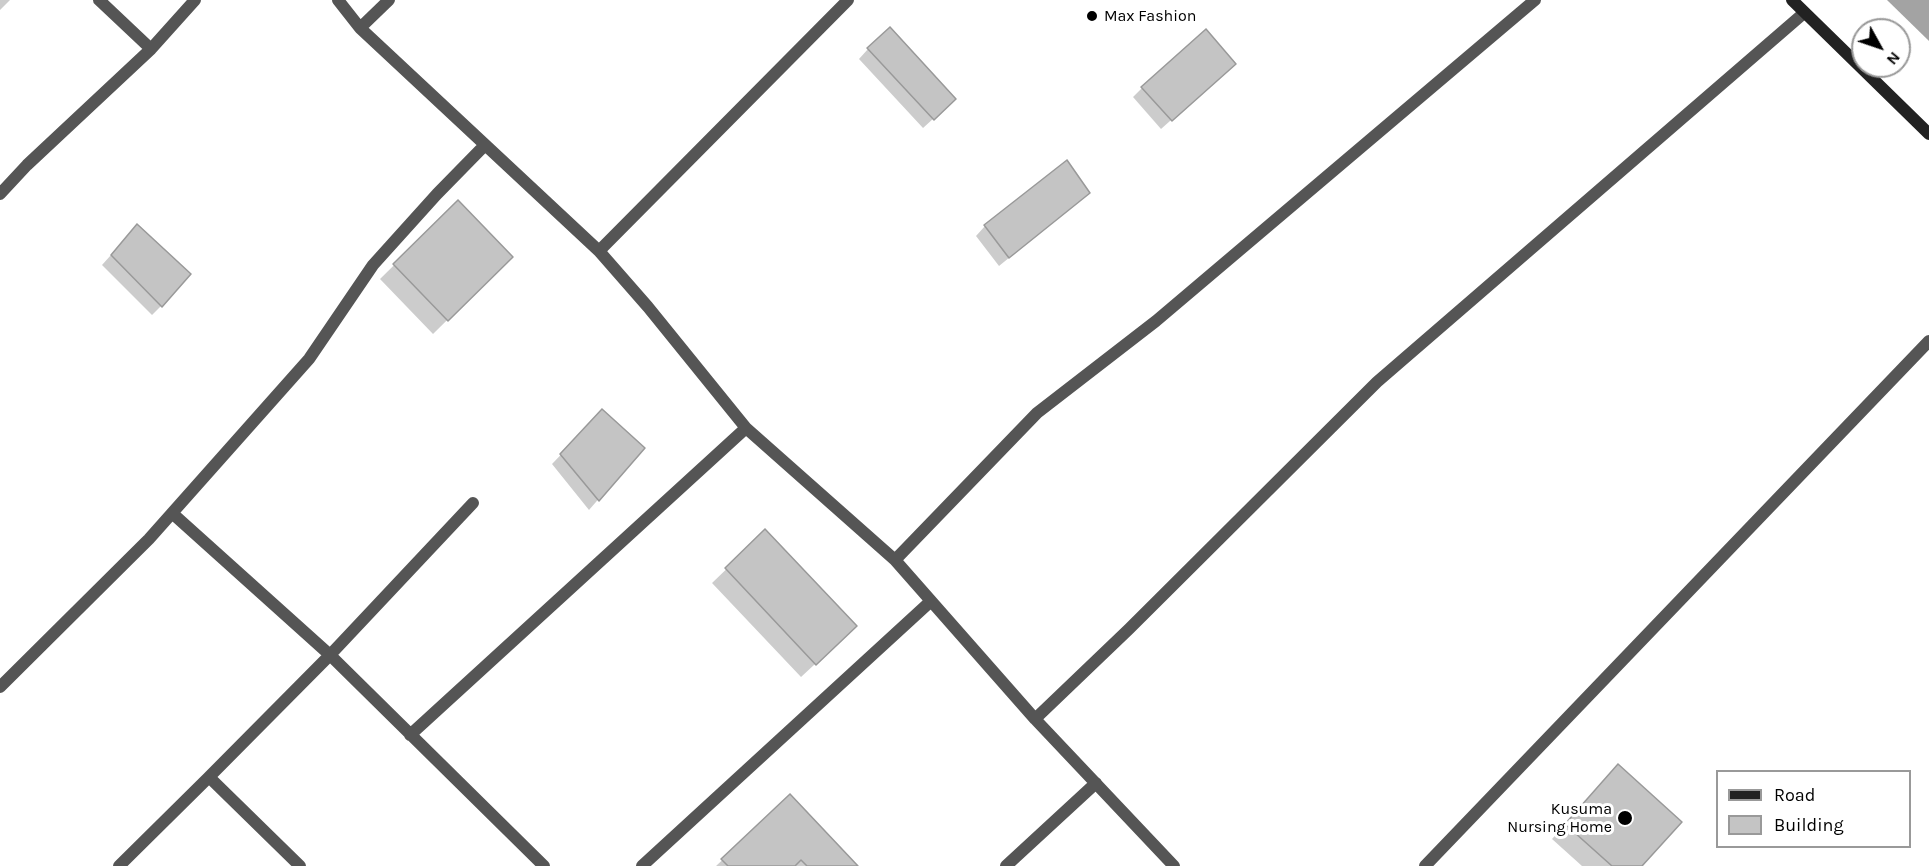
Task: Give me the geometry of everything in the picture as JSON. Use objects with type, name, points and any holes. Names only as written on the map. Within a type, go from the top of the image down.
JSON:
[{"type":"main road","points":[[1791,0],[1929,134]]},
{"type":"street","points":[[99,0],[151,50]]},
{"type":"street","points":[[0,194],[27,165],[151,50],[195,0]]},
{"type":"street","points":[[338,0],[360,28],[599,251],[746,428],[895,560],[1035,719],[1174,866]]},
{"type":"street","points":[[360,28],[389,0]]},
{"type":"street","points":[[599,251],[848,0]]},
{"type":"street","points":[[895,560],[1038,413],[1156,321],[1535,0]]},
{"type":"street","points":[[1035,719],[1129,629],[1377,382],[1804,12]]},
{"type":"street","points":[[0,687],[172,513],[309,359],[373,266],[437,194],[485,146]]},
{"type":"street","points":[[1425,866],[1929,341]]},
{"type":"street","points":[[410,735],[746,428]]},
{"type":"street","points":[[119,866],[330,655],[473,503]]},
{"type":"street","points":[[172,513],[330,655],[544,866]]},
{"type":"street","points":[[642,866],[931,601]]},
{"type":"street","points":[[209,777],[300,866]]},
{"type":"street","points":[[1006,866],[1096,783]]},
{"type":"shaded area","points":[[1887,0],[1929,0],[1929,41],[1911,23],[1911,18],[1905,18]]},
{"type":"building","points":[[890,27],[956,99],[934,120],[867,48]]},
{"type":"building","points":[[1206,29],[1236,64],[1172,121],[1141,87]]},
{"type":"building","points":[[1067,160],[1090,193],[1009,258],[984,225]]},
{"type":"building","points":[[458,200],[513,257],[448,321],[393,264]]},
{"type":"building","points":[[137,224],[191,274],[162,307],[111,255]]},
{"type":"building","points":[[602,409],[645,448],[599,501],[560,454]]},
{"type":"building","points":[[765,529],[857,626],[816,665],[725,568]]},
{"type":"building","points":[[1618,764],[1682,822],[1642,866],[1612,866],[1565,824]]},
{"type":"building","points":[[790,794],[858,866],[807,866],[801,860],[795,866],[728,866],[721,859]]},
{"type":"place","name":"Max Fashion","points":[[1092,16]]},
{"type":"place","name":"Kusuma Nursing Home","points":[[1625,818]]}]
